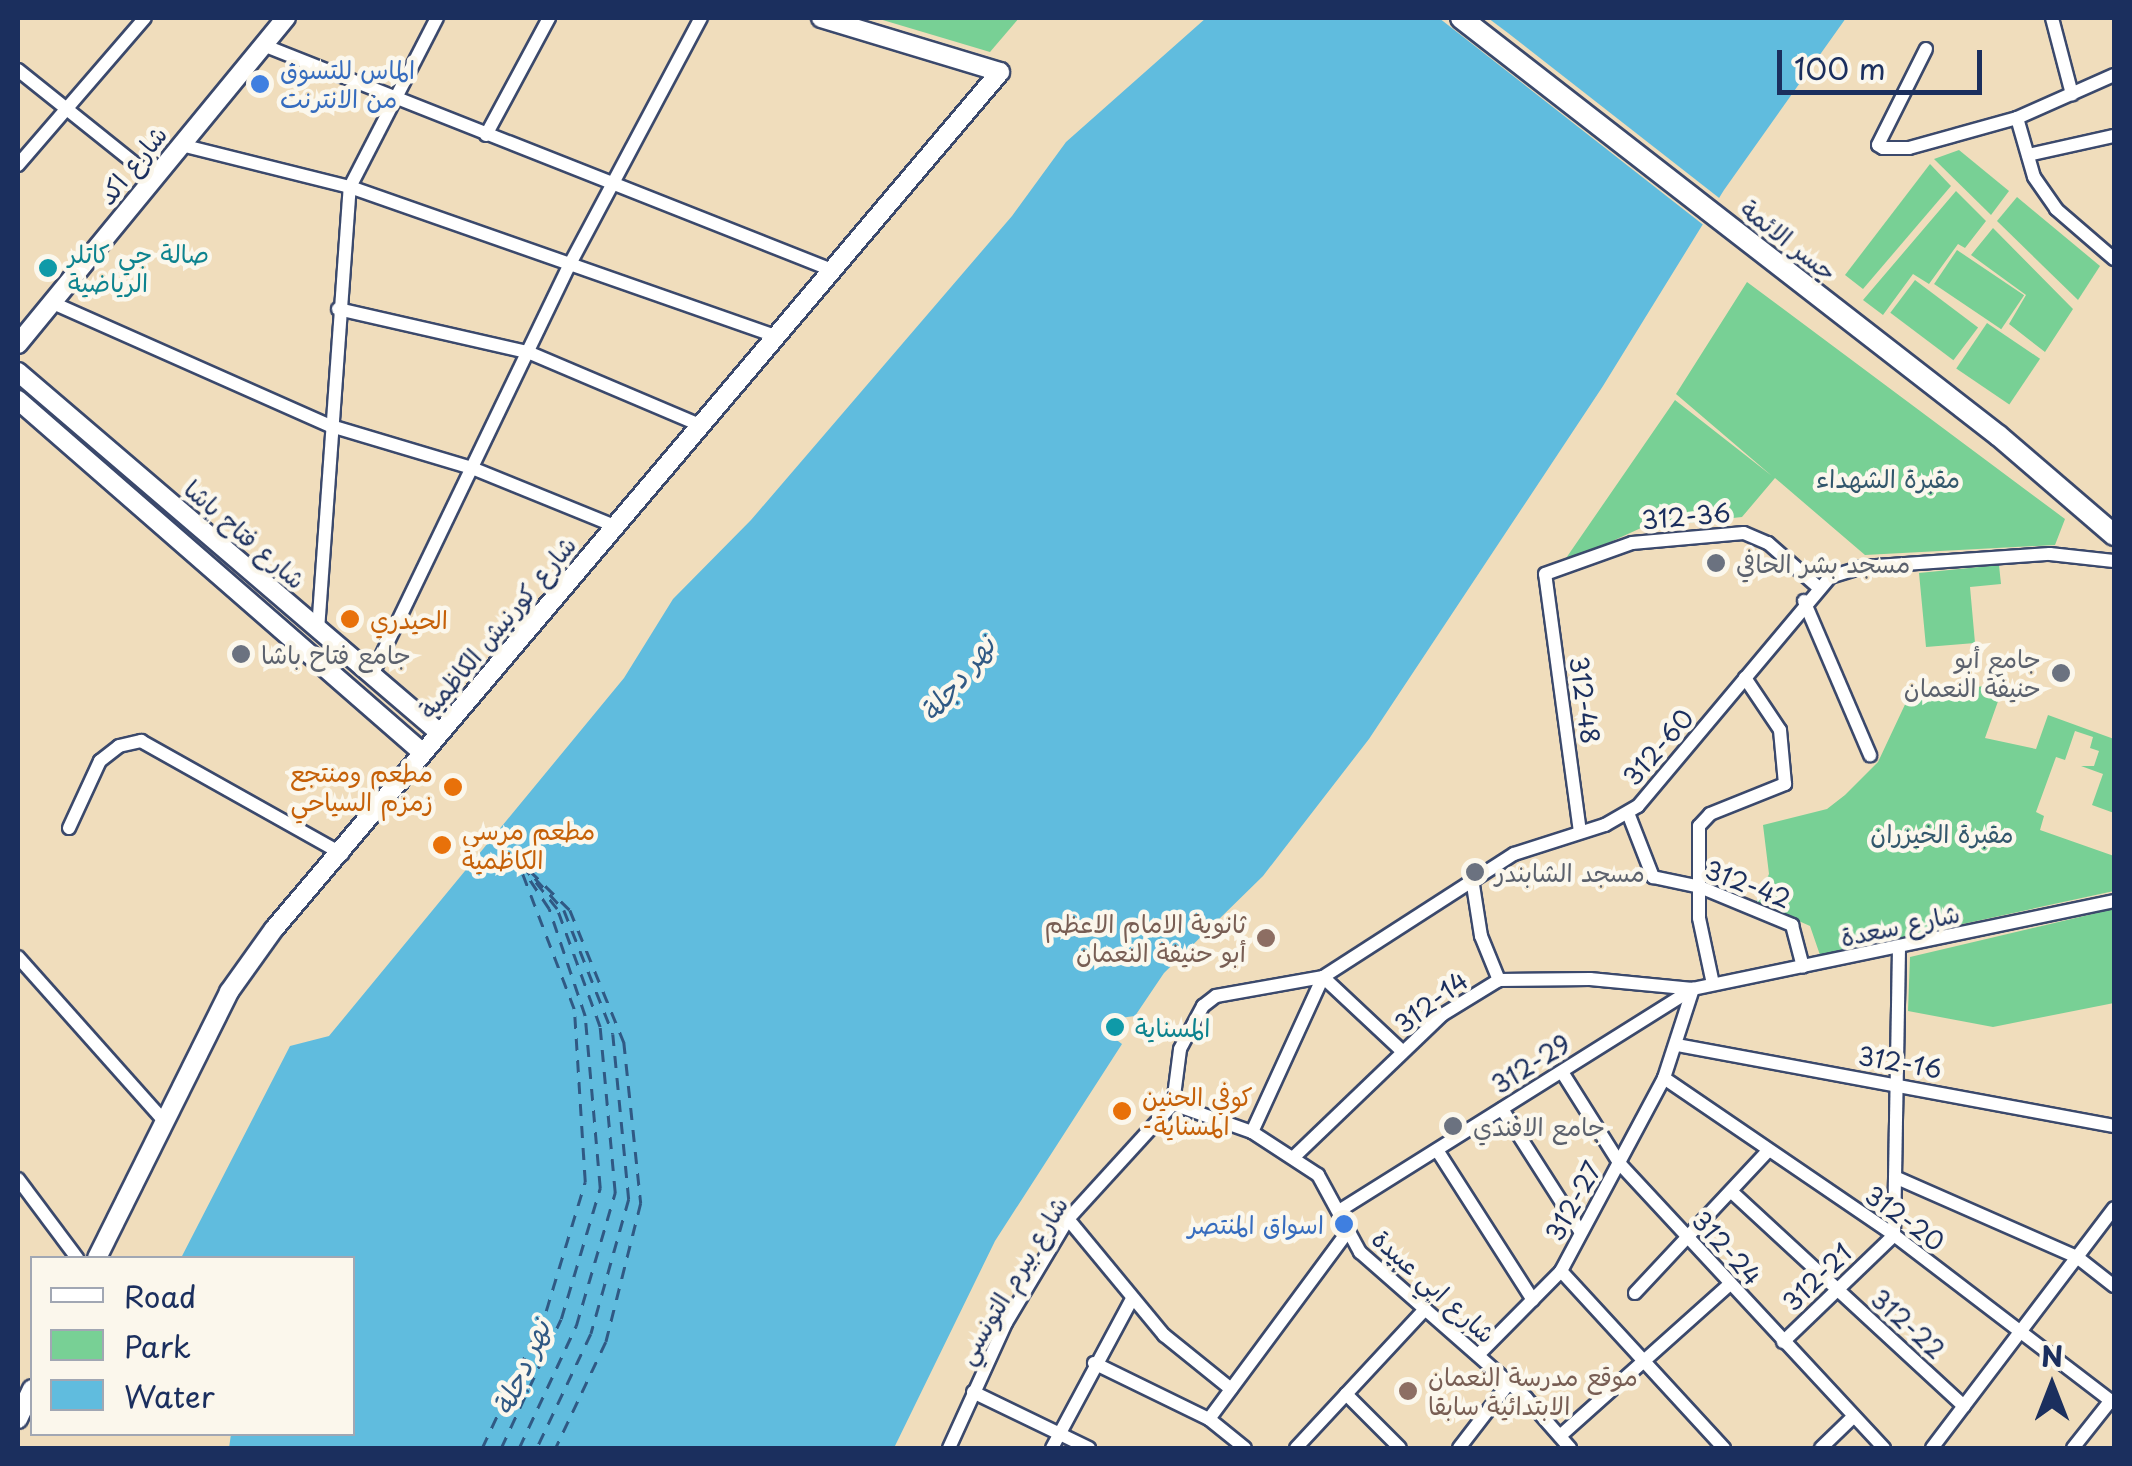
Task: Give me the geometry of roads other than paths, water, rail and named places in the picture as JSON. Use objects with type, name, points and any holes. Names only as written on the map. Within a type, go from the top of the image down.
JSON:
[{"type":"main road","name":"جسر الائمة","points":[[1461,18],[2083,504]]},
{"type":"main road","points":[[2083,504],[2114,520]]},
{"type":"main road","points":[[2083,504],[2114,535]]},
{"type":"street","points":[[18,165],[145,18]]},
{"type":"street","name":"شارع اكد","points":[[18,344],[286,18]]},
{"type":"street","points":[[318,630],[338,309],[350,186],[437,18]]},
{"type":"street","points":[[486,136],[549,18]]},
{"type":"street","points":[[373,673],[570,264],[702,18]]},
{"type":"street","name":"شارع كورنيش الكاظمية","points":[[98,1256],[229,992],[274,929],[342,854],[423,753],[1000,72],[821,18]]},
{"type":"street","points":[[2052,18],[2072,94]]},
{"type":"street","points":[[263,46],[398,94],[486,136],[832,270]]},
{"type":"street","points":[[1926,49],[1878,145],[1909,148],[2017,118],[2114,75]]},
{"type":"street","points":[[18,70],[153,178]]},
{"type":"street","points":[[2017,118],[2028,155],[2056,209],[2114,259]]},
{"type":"street","points":[[2028,155],[2114,136]]},
{"type":"street","points":[[181,145],[350,186],[776,336]]},
{"type":"street","points":[[52,303],[331,426],[472,468],[616,526]]},
{"type":"street","points":[[338,309],[528,352],[700,425]]},
{"type":"street","name":"شارع فتاح باشا","points":[[18,372],[440,734]]},
{"type":"street","name":"شارع فتاح باشا","points":[[18,400],[423,753]]},
{"type":"street","name":"312-36","points":[[1546,574],[1632,542],[1744,533],[1768,543],[1817,586]]},
{"type":"street","name":"312-60","points":[[1173,1104],[1176,1057],[1207,1002],[1322,977],[1473,885],[1529,846],[1628,813],[1745,678],[1817,586],[1862,567],[2050,554],[2114,561]]},
{"type":"street","name":"312-48","points":[[1546,574],[1580,832]]},
{"type":"street","points":[[1804,601],[1870,755]]},
{"type":"street","points":[[1713,984],[1699,918],[1701,821],[1785,784],[1780,730],[1745,678]]},
{"type":"street","points":[[69,828],[100,761],[119,746],[141,742],[342,854]]},
{"type":"street","name":"312-42","points":[[1628,813],[1653,877],[1700,886],[1792,925],[1803,967]]},
{"type":"street","points":[[1473,885],[1480,936],[1500,980]]},
{"type":"street","name":"شارع سعدة","points":[[1693,989],[1899,950],[2114,901]]},
{"type":"street","points":[[1894,1235],[1899,950]]},
{"type":"street","points":[[18,956],[165,1122]]},
{"type":"street","points":[[1252,1132],[1322,977],[1402,1051]]},
{"type":"street","name":"312-14","points":[[1295,1156],[1442,1015],[1500,980],[1590,978],[1693,989]]},
{"type":"street","name":"312-27","points":[[1478,1356],[1561,1271],[1664,1078],[1693,989]]},
{"type":"street","name":"312-29","points":[[1342,1209],[1693,989]]},
{"type":"street","name":"312-16","points":[[1677,1045],[2114,1126]]},
{"type":"street","name":"312-24","points":[[1562,1072],[1620,1164],[1852,1418],[1884,1448]]},
{"type":"street","name":"312-20","points":[[1664,1078],[1894,1235],[2113,1402]]},
{"type":"street","name":"شارع ابي عبيدة","points":[[1173,1104],[1252,1132],[1295,1156],[1342,1209],[1360,1252],[1509,1383],[1570,1448]]},
{"type":"street","name":"شارع بيرم التونسي","points":[[949,1448],[973,1392],[1068,1219],[1173,1104]]},
{"type":"street","points":[[1502,1109],[1580,1231]]},
{"type":"street","points":[[1437,1150],[1534,1300]]},
{"type":"street","points":[[1635,1293],[1734,1194],[1768,1152]]},
{"type":"street","points":[[1897,1178],[2077,1256],[2114,1286]]},
{"type":"street","points":[[18,1179],[76,1256]]},
{"type":"street","name":"312-22","points":[[1734,1194],[1964,1406]]},
{"type":"street","points":[[1932,1448],[2114,1208]]},
{"type":"street","points":[[1068,1219],[1164,1335],[1230,1388]]},
{"type":"street","points":[[1209,1419],[1348,1230]]},
{"type":"street","name":"312-21","points":[[1783,1342],[1894,1235]]},
{"type":"street","points":[[1561,1271],[1641,1364],[1724,1448]]},
{"type":"street","points":[[1560,1436],[1730,1284]]},
{"type":"street","points":[[1052,1448],[1094,1362],[1132,1299]]},
{"type":"street","points":[[1296,1448],[1425,1309]]},
{"type":"street","points":[[1094,1362],[1209,1419],[1245,1448]]},
{"type":"street","points":[[1464,1446],[1509,1383]]},
{"type":"street","points":[[973,1392],[1089,1448]]},
{"type":"street","points":[[18,1419],[30,1393]]},
{"type":"street","points":[[1346,1394],[1400,1448]]},
{"type":"street","points":[[2073,1448],[2113,1402]]},
{"type":"street","points":[[1822,1448],[1852,1418]]},
{"type":"water","name":"نهر دجلة","points":[[1206,18],[1846,18],[1724,190],[1603,386],[1369,739],[1263,876],[1164,973],[1135,1016],[1105,1020],[1106,1032],[1122,1044],[995,1241],[894,1448],[229,1448],[231,1436],[355,1436],[355,1256],[182,1256],[290,1046],[329,1036],[624,678],[673,599],[751,520],[1012,216],[1066,142]]},
{"type":"place","name":"الماس للتسوق من الانترنت","points":[[260,84]]},
{"type":"place","name":"صالة جي كاتلر الرياضية","points":[[48,268]]},
{"type":"place","name":"مسجد بشر الحافي","points":[[1716,563]]},
{"type":"place","name":"الحيدري","points":[[350,619]]},
{"type":"place","name":"جامع فتاح باشا","points":[[241,654]]},
{"type":"place","name":"جامع أبو حنيفة النعمان","points":[[2061,673]]},
{"type":"place","name":"مطعم ومنتجع زمزم السياحي","points":[[453,787]]},
{"type":"place","name":"مطعم مرسى الكاظمية","points":[[442,845]]},
{"type":"place","name":"مسجد الشابندر","points":[[1475,872]]},
{"type":"place","name":"ثانوية الامام الاعظم أبو حنيفة النعمان","points":[[1266,938]]},
{"type":"place","name":"المسناية","points":[[1115,1027]]},
{"type":"place","name":"كوفي الحنين -المسناية","points":[[1122,1111]]},
{"type":"place","name":"جامع الافندي","points":[[1453,1126]]},
{"type":"place","name":"اسواق المنتصر","points":[[1344,1224]]},
{"type":"place","name":"موقع مدرسة النعمان الابتدائية سابقا","points":[[1408,1391]]},
{"type":"park label","name":"مقبرة الشهداء","points":[[1888,478]]},
{"type":"park label","name":"مقبرة الخيزران","points":[[1942,833]]}]
